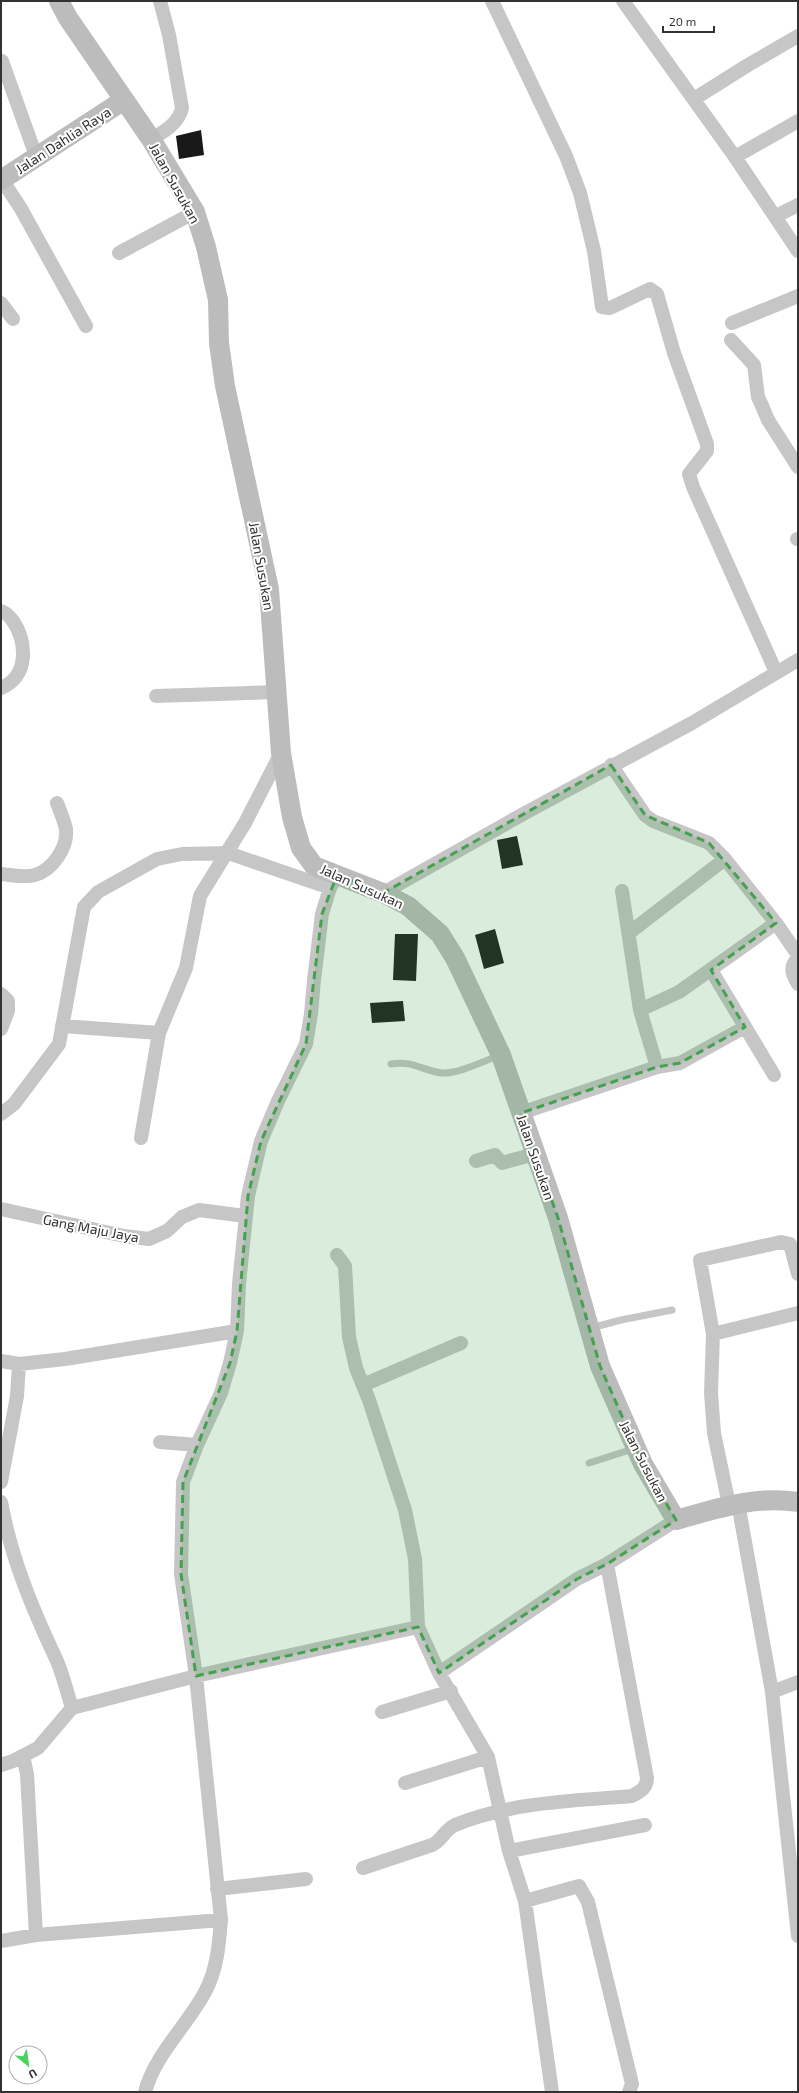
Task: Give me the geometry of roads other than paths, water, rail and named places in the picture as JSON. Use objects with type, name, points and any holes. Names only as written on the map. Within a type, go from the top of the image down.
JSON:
[{"type":"street","name":"Jalan Susukan","points":[[59,1],[68,18],[151,139],[195,212],[213,272],[218,300],[219,343],[225,386],[269,589],[281,753],[292,817],[301,848],[314,866],[334,882],[383,893],[408,906],[440,934],[468,983],[501,1055],[558,1218],[600,1366],[636,1448],[657,1491],[676,1520]]},
{"type":"street","points":[[151,139],[167,131],[181,114],[182,108],[173,58],[160,1]]},
{"type":"street","points":[[492,1],[566,156],[580,193],[594,251],[602,307],[610,308],[650,289],[657,294],[674,353],[707,444],[707,451],[689,474],[693,487],[776,672]]},
{"type":"street","points":[[623,1],[735,157],[776,216],[798,251]]},
{"type":"street","points":[[694,99],[798,36]]},
{"type":"street","points":[[2,60],[36,156]]},
{"type":"street","name":"Jalan Dahlia Raya","points":[[2,180],[36,156],[124,100]]},
{"type":"street","points":[[735,157],[798,121]]},
{"type":"street","points":[[2,180],[20,206],[86,326]]},
{"type":"street","points":[[776,216],[798,205]]},
{"type":"street","points":[[119,253],[195,212]]},
{"type":"street","points":[[732,322],[798,296]]},
{"type":"street","points":[[1,303],[12,319]]},
{"type":"street","points":[[731,340],[754,365],[758,397],[768,420],[798,467]]},
{"type":"street","points":[[1,611],[11,618],[19,629],[24,648],[23,658],[18,673],[1,688]]},
{"type":"street","points":[[383,893],[611,765],[692,723],[798,660]]},
{"type":"street","points":[[156,696],[277,692]]},
{"type":"street","points":[[141,1138],[159,1033],[186,968],[200,896],[228,853],[281,753]]},
{"type":"street","points":[[611,765],[645,815],[653,821],[709,843],[725,859],[776,923],[798,957],[792,968],[792,973],[798,984]]},
{"type":"street","points":[[1,874],[34,875],[49,867],[55,860],[63,844],[66,830],[57,803]]},
{"type":"street","points":[[1,1114],[14,1104],[59,1044],[84,907],[98,892],[157,859],[182,854],[228,853],[334,882],[322,914],[311,1014],[306,1044],[278,1101],[261,1141],[248,1196],[245,1216],[236,1331],[230,1363],[221,1393],[197,1445],[184,1482],[180,1574],[196,1676],[221,1920],[218,1958],[205,1992],[158,2063],[148,2082],[145,2092]]},
{"type":"street","points":[[629,933],[725,859]]},
{"type":"street","points":[[622,891],[640,1010],[657,1067]]},
{"type":"street","points":[[640,1010],[679,992],[776,923]]},
{"type":"street","points":[[711,970],[774,1075]]},
{"type":"street","points":[[1,994],[8,1001],[8,1011],[1,1030]]},
{"type":"street","points":[[62,1026],[159,1033]]},
{"type":"street","points":[[521,1113],[657,1067],[680,1063],[745,1027]]},
{"type":"street","points":[[476,1161],[494,1155],[502,1163],[535,1154]]},
{"type":"street","name":"Gang Maju Jaya","points":[[1,1209],[124,1236],[149,1239],[167,1231],[182,1217],[199,1210],[245,1216]]},
{"type":"street","points":[[798,1274],[793,1249],[790,1244],[781,1242],[700,1260],[713,1334],[711,1393],[714,1433],[733,1504],[772,1692],[798,1936]]},
{"type":"street","points":[[337,1255],[345,1266],[349,1338],[356,1368],[405,1510],[415,1559],[418,1627],[439,1673],[451,1691],[488,1758],[509,1851],[525,1901],[552,2092]]},
{"type":"street","points":[[713,1334],[798,1313]]},
{"type":"street","points":[[1,1361],[19,1364],[97,1353],[117,1352],[236,1331]]},
{"type":"street","points":[[363,1385],[461,1343]]},
{"type":"street","points":[[1,1482],[17,1396],[19,1364]]},
{"type":"street","points":[[160,1442],[197,1445]]},
{"type":"street","points":[[439,1673],[576,1579],[607,1564],[676,1520],[733,1504],[774,1500],[798,1502]]},
{"type":"street","points":[[1,1502],[7,1536],[36,1616],[57,1662],[72,1708]]},
{"type":"street","points":[[364,1868],[432,1845],[438,1841],[449,1828],[500,1810],[526,1806],[632,1796],[644,1789],[647,1784],[607,1564]]},
{"type":"street","points":[[1,1765],[38,1748],[72,1708],[196,1676],[418,1627]]},
{"type":"street","points":[[772,1692],[798,1682]]},
{"type":"street","points":[[382,1712],[451,1691]]},
{"type":"street","points":[[23,1756],[27,1774],[36,1934]]},
{"type":"street","points":[[405,1783],[488,1758]]},
{"type":"street","points":[[509,1851],[644,1825]]},
{"type":"street","points":[[217,1889],[306,1879]]},
{"type":"street","points":[[525,1901],[579,1886],[586,1897],[609,1981],[632,2084],[629,2092]]},
{"type":"street","points":[[1,1941],[36,1934],[221,1920]]},
{"type":"lane","points":[[391,1064],[403,1062],[442,1073],[454,1072],[501,1055]]},
{"type":"lane","points":[[589,1329],[628,1318],[672,1310]]},
{"type":"lane","points":[[589,1463],[636,1448]]}]
